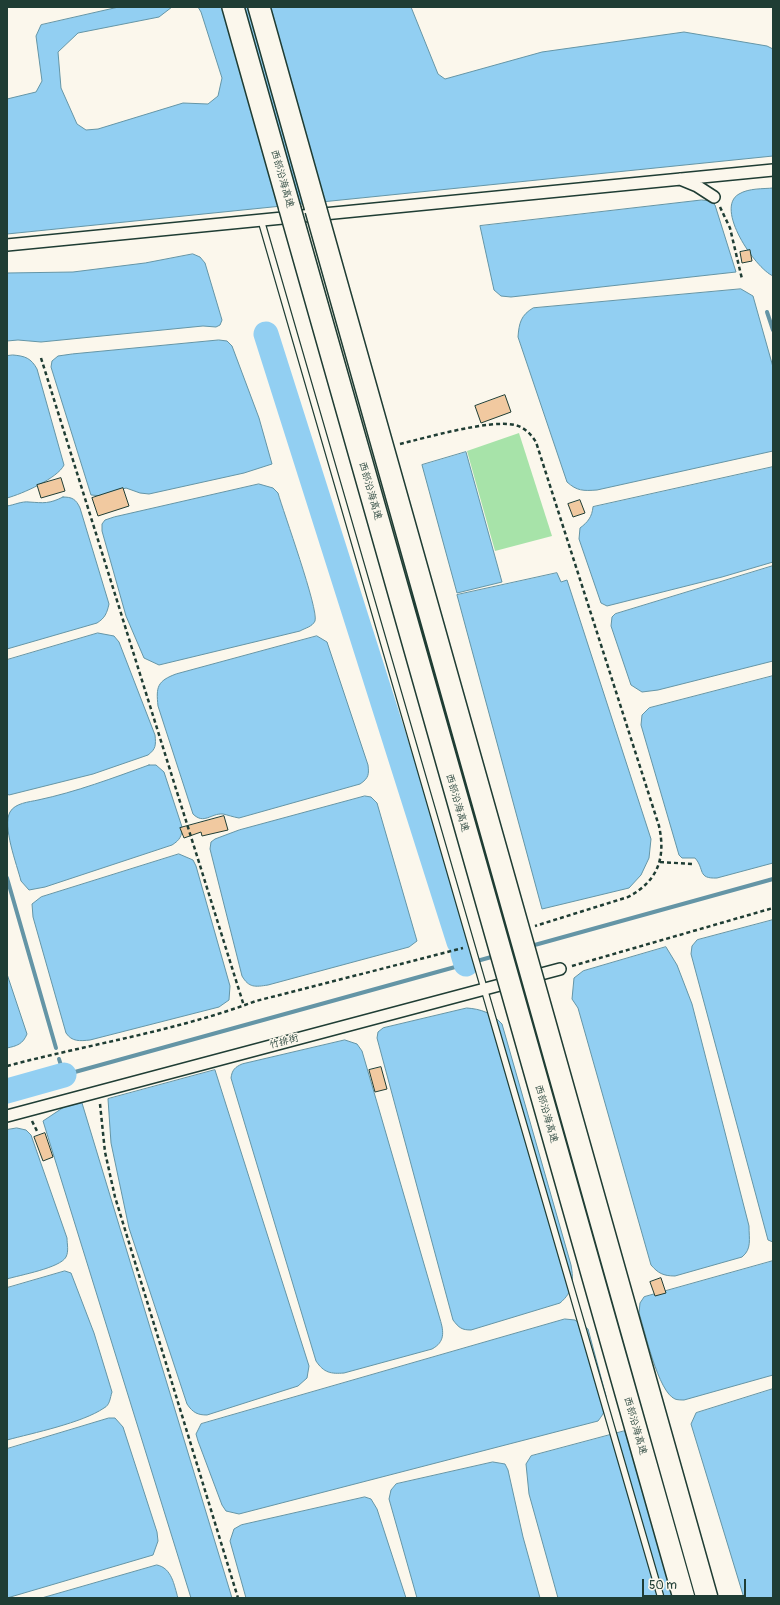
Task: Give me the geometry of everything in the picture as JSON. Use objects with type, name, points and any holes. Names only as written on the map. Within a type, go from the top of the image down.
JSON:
[{"type":"highway","name":"西部沿海高速","points":[[233,7],[684,1598]]},
{"type":"highway","points":[[258,7],[707,1598]]},
{"type":"street","points":[[7,245],[676,178],[773,170]]},
{"type":"street","points":[[676,178],[697,186],[714,197]]},
{"type":"street","name":"竹排街","points":[[7,1116],[560,970]]},
{"type":"lane","points":[[260,220],[661,1598]]},
{"type":"path","points":[[714,197],[724,213],[730,228],[742,279]]},
{"type":"path","points":[[41,358],[244,1006]]},
{"type":"path","points":[[660,862],[692,864]]},
{"type":"path","points":[[560,970],[773,908]]},
{"type":"path","points":[[98,1091],[105,1152],[115,1197],[238,1598]]},
{"type":"green space","points":[[519,433],[552,536],[495,551],[467,451]]},
{"type":"water","points":[[119,7],[172,7],[159,17],[78,33],[58,52],[61,88],[77,124],[86,130],[98,129],[183,103],[208,104],[218,96],[222,78],[201,12],[198,7],[411,7],[438,74],[445,79],[542,52],[684,32],[767,46],[773,49],[773,156],[7,234],[7,99],[36,92],[42,81],[36,36],[41,25]]},
{"type":"water","points":[[773,188],[773,276],[765,271],[748,250],[734,224],[731,212],[733,201],[739,194],[752,190]]},
{"type":"water","points":[[702,200],[710,201],[715,205],[736,272],[511,297],[501,296],[494,290],[480,226]]},
{"type":"water","points":[[193,254],[200,257],[205,263],[222,320],[220,325],[216,327],[203,326],[41,342],[18,340],[7,341],[7,273],[73,272],[145,263]]},
{"type":"water","points":[[741,289],[753,296],[773,367],[773,451],[597,490],[580,490],[567,482],[518,337],[521,320],[523,317],[533,308]]},
{"type":"water","points":[[219,340],[227,341],[232,346],[259,418],[272,464],[244,473],[149,494],[140,493],[126,488],[103,496],[91,495],[51,367],[52,361],[58,356],[72,354]]},
{"type":"water","points":[[13,355],[27,358],[37,369],[64,465],[55,475],[47,480],[30,489],[7,498],[7,356]]},
{"type":"water","points":[[466,452],[502,582],[457,593],[422,465]]},
{"type":"water","points":[[773,467],[773,562],[722,577],[607,606],[601,603],[579,539],[580,528],[589,519],[592,514],[593,507]]},
{"type":"water","points":[[259,484],[273,488],[278,493],[312,599],[315,613],[314,623],[300,631],[159,665],[144,658],[126,616],[102,531],[102,524],[105,520],[114,517]]},
{"type":"water","points":[[63,497],[73,499],[77,502],[80,508],[109,604],[107,610],[104,617],[97,623],[7,649],[7,506],[24,502],[50,502]]},
{"type":"water","points":[[773,566],[773,661],[658,690],[642,692],[631,685],[611,626],[612,617],[615,614]]},
{"type":"water","points":[[557,573],[561,582],[567,580],[651,839],[649,858],[641,875],[629,888],[542,909],[457,595]]},
{"type":"water","points":[[98,633],[114,636],[119,642],[155,735],[153,751],[148,755],[93,774],[9,795],[7,794],[7,660]]},
{"type":"water","points":[[317,636],[327,642],[368,765],[367,778],[360,784],[239,818],[223,814],[204,819],[197,817],[193,814],[158,706],[157,694],[161,682],[176,674]]},
{"type":"water","points":[[773,676],[773,863],[717,878],[707,877],[702,872],[695,858],[682,858],[679,855],[641,725],[642,715],[649,708]]},
{"type":"water","points":[[149,765],[156,765],[164,772],[182,827],[182,833],[179,839],[172,845],[45,887],[29,890],[21,881],[9,836],[8,818],[12,809],[22,803],[52,797],[80,789]]},
{"type":"water","points":[[365,796],[371,797],[377,803],[417,941],[409,947],[268,985],[250,985],[242,976],[210,849],[211,842],[239,830]]},
{"type":"water","points":[[179,854],[193,860],[196,866],[230,986],[229,1000],[219,1007],[90,1040],[80,1041],[71,1038],[66,1033],[33,917],[32,904],[41,897]]},
{"type":"water","points":[[773,920],[773,1242],[768,1240],[691,954],[692,946],[697,940]]},
{"type":"water","points":[[666,947],[677,965],[692,1004],[749,1226],[749,1247],[742,1257],[675,1276],[661,1274],[651,1265],[578,1008],[572,999],[574,978],[583,971]]},
{"type":"water","points":[[7,974],[27,1034],[24,1040],[19,1044],[7,1048]]},
{"type":"water","points":[[467,1008],[486,1012],[502,1024],[571,1265],[572,1276],[572,1286],[568,1295],[560,1303],[471,1330],[461,1328],[453,1320],[377,1038],[378,1032],[383,1028]]},
{"type":"water","points":[[345,1040],[357,1044],[362,1051],[443,1332],[441,1340],[432,1349],[344,1373],[335,1373],[328,1372],[316,1361],[231,1078],[234,1069],[242,1064]]},
{"type":"water","points":[[215,1070],[309,1366],[307,1378],[298,1386],[207,1415],[201,1415],[191,1410],[187,1404],[129,1228],[111,1143],[108,1099]]},
{"type":"water","points":[[82,1103],[232,1598],[191,1598],[43,1121],[64,1107]]},
{"type":"water","points":[[17,1128],[26,1130],[31,1135],[67,1238],[68,1250],[66,1257],[56,1265],[7,1279],[7,1130]]},
{"type":"water","points":[[773,1261],[773,1375],[684,1400],[675,1399],[669,1394],[663,1385],[653,1360],[639,1313],[640,1303],[644,1297]]},
{"type":"water","points":[[65,1271],[71,1273],[94,1333],[112,1392],[110,1401],[108,1405],[95,1413],[70,1423],[7,1440],[7,1288]]},
{"type":"water","points":[[565,1319],[575,1320],[588,1329],[606,1396],[605,1409],[598,1421],[239,1514],[226,1511],[222,1505],[196,1434],[201,1424]]},
{"type":"water","points":[[773,1389],[773,1598],[744,1598],[691,1424],[696,1413]]},
{"type":"water","points":[[109,1418],[115,1418],[123,1427],[157,1532],[158,1541],[153,1555],[7,1598],[7,1449]]},
{"type":"water","points":[[625,1431],[673,1598],[558,1598],[529,1494],[526,1464],[531,1456]]},
{"type":"water","points":[[493,1462],[505,1464],[508,1470],[523,1537],[540,1598],[417,1598],[389,1499],[391,1490],[396,1484]]},
{"type":"water","points":[[365,1497],[371,1499],[377,1509],[406,1598],[246,1598],[230,1541],[234,1529],[241,1525]]},
{"type":"water","points":[[157,1565],[169,1573],[174,1583],[178,1598],[42,1598]]},
{"type":"building","points":[[750,250],[752,261],[742,263],[740,252]]},
{"type":"building","points":[[505,395],[511,412],[481,423],[475,406]]},
{"type":"building","points":[[61,478],[65,491],[41,498],[37,485]]},
{"type":"building","points":[[123,488],[129,506],[98,516],[92,498]]},
{"type":"building","points":[[580,500],[585,513],[573,517],[568,504]]},
{"type":"building","points":[[224,816],[228,830],[202,836],[201,832],[184,838],[180,828]]},
{"type":"building","points":[[381,1067],[387,1089],[375,1092],[369,1070]]},
{"type":"building","points":[[45,1133],[53,1157],[43,1161],[34,1137]]},
{"type":"building","points":[[661,1278],[666,1293],[655,1296],[650,1282]]},
{"type":"waterway","points":[[767,312],[773,330]]},
{"type":"waterway","points":[[266,334],[459,942]]},
{"type":"waterway","points":[[7,878],[56,1048]]},
{"type":"waterway","points":[[531,946],[773,879]]},
{"type":"waterway","points":[[463,954],[466,964]]},
{"type":"waterway","points":[[59,1059],[64,1075],[495,956]]},
{"type":"waterway","points":[[7,1091],[64,1075]]}]
